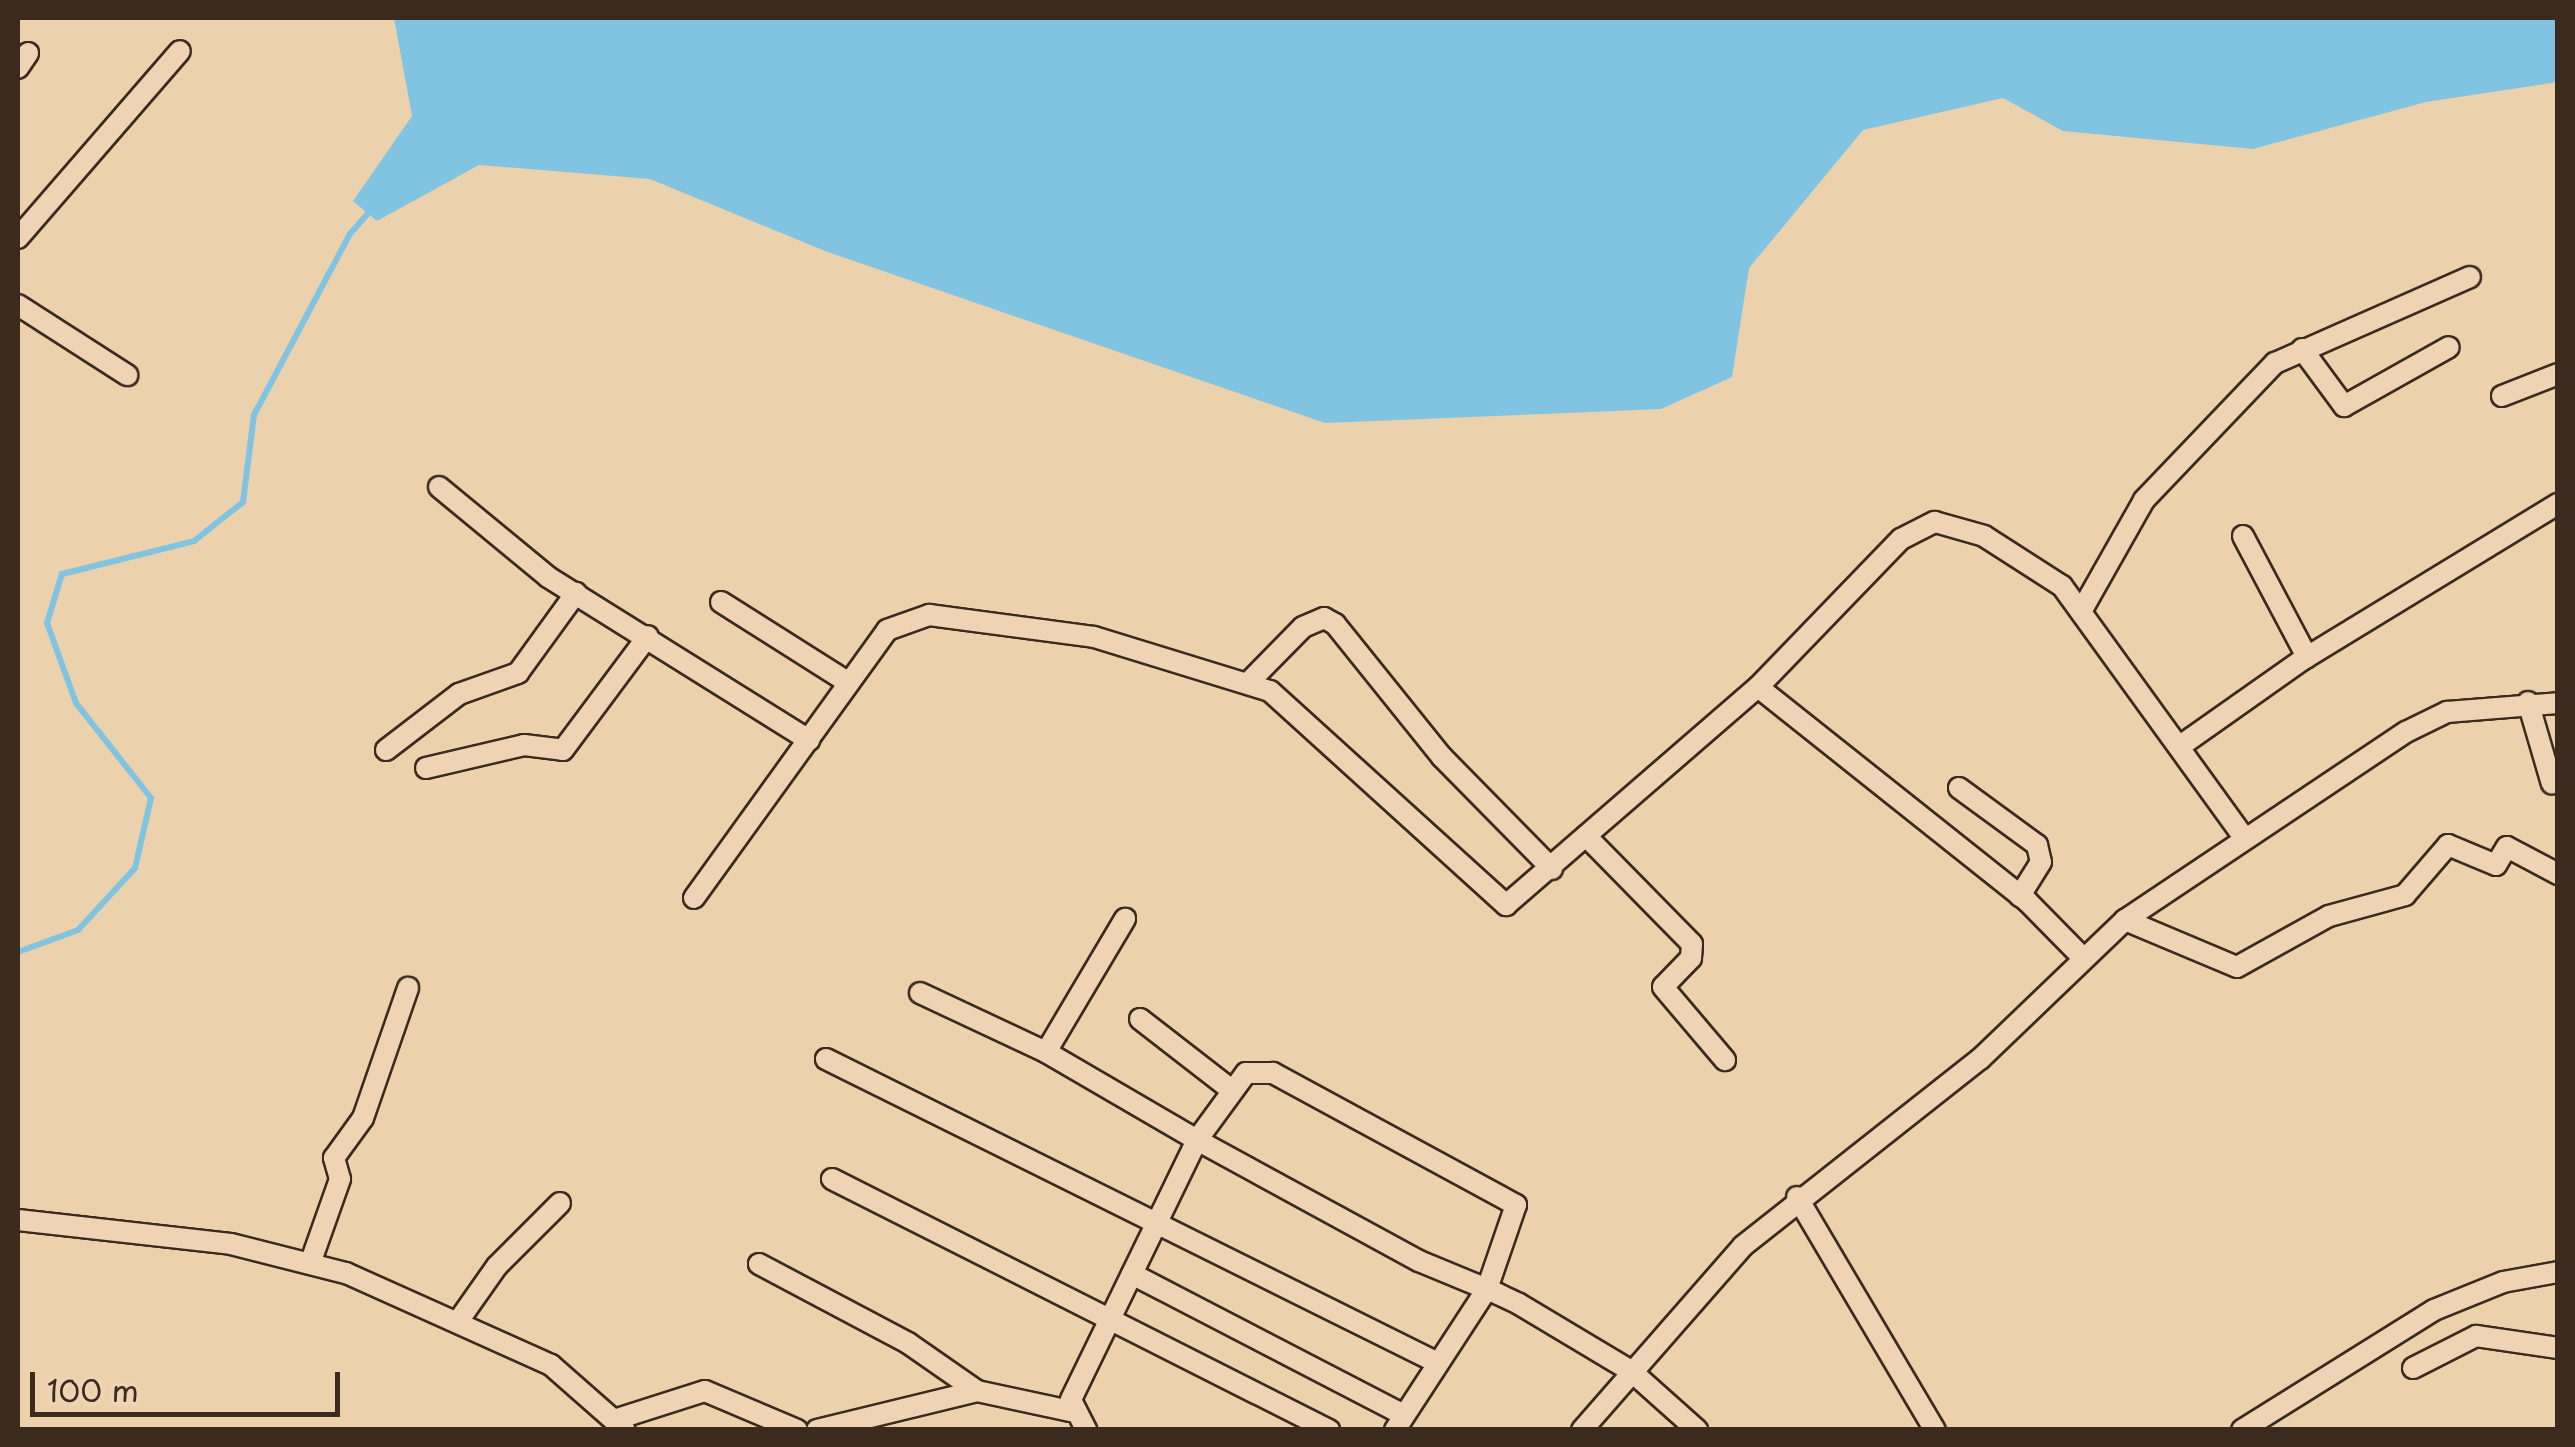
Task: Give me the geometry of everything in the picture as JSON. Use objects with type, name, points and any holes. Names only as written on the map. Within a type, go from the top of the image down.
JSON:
[{"type":"street","points":[[18,238],[180,51]]},
{"type":"street","points":[[2083,608],[2144,500],[2267,371],[2302,349],[2470,277]]},
{"type":"street","points":[[18,306],[127,375]]},
{"type":"street","points":[[2302,349],[2344,406],[2449,347]]},
{"type":"street","points":[[2502,396],[2558,374]]},
{"type":"street","points":[[440,487],[576,593],[809,740]]},
{"type":"street","points":[[2183,744],[2308,657],[2558,504]]},
{"type":"street","points":[[694,898],[887,630],[928,614],[1094,636],[1248,683],[1298,709],[1499,904],[1513,902],[1758,687],[1901,539],[1935,522],[2020,555],[2083,608],[2183,744],[2242,835]]},
{"type":"street","points":[[2244,536],[2308,657]]},
{"type":"street","points":[[386,750],[459,694],[518,673],[576,593]]},
{"type":"street","points":[[721,602],[849,684]]},
{"type":"street","points":[[1248,683],[1303,627],[1324,618],[1335,624],[1442,756],[1552,868]]},
{"type":"street","points":[[426,768],[524,745],[563,750],[648,636]]},
{"type":"street","points":[[1758,687],[2020,896],[2083,958]]},
{"type":"street","points":[[2528,702],[2552,784]]},
{"type":"street","points":[[1582,1430],[1630,1372],[1797,1198],[1980,1059],[2125,920],[2242,835],[2420,725],[2448,712],[2528,702],[2558,703]]},
{"type":"street","points":[[1959,788],[2037,845],[2041,862],[2020,896]]},
{"type":"street","points":[[1586,836],[1692,944],[1691,958],[1662,987],[1724,1060]]},
{"type":"street","points":[[2125,920],[2236,967],[2329,916],[2405,895],[2448,844],[2496,864],[2507,847],[2558,874]]},
{"type":"street","points":[[1046,1052],[1125,919]]},
{"type":"street","points":[[310,1261],[338,1184],[334,1158],[363,1118],[408,988]]},
{"type":"street","points":[[920,993],[1046,1052],[1196,1140],[1486,1289],[1630,1372],[1698,1430]]},
{"type":"street","points":[[1140,1019],[1229,1088]]},
{"type":"street","points":[[826,1059],[1438,1363]]},
{"type":"street","points":[[1070,1411],[1110,1320],[1196,1140],[1229,1088],[1246,1073],[1273,1073],[1506,1194],[1516,1217],[1486,1289],[1400,1422],[1132,1274]]},
{"type":"street","points":[[832,1180],[1329,1430]]},
{"type":"street","points":[[1797,1198],[1935,1430]]},
{"type":"street","points":[[458,1320],[497,1266],[560,1204]]},
{"type":"street","points":[[18,1220],[310,1261],[458,1320],[551,1365],[621,1424],[705,1392],[797,1430]]},
{"type":"street","points":[[759,1264],[908,1343],[977,1391],[1070,1411],[1086,1430]]},
{"type":"street","points":[[2242,1430],[2434,1310],[2503,1282],[2558,1272]]},
{"type":"street","points":[[2413,1368],[2476,1336],[2558,1348]]},
{"type":"street","points":[[817,1430],[977,1391]]},
{"type":"water","points":[[394,18],[2557,18],[2558,82],[2426,102],[2253,149],[2063,131],[2003,98],[1863,130],[1749,268],[1732,377],[1661,409],[1325,423],[825,251],[650,179],[479,165],[377,221],[353,201],[412,116]]},
{"type":"waterway","points":[[18,952],[78,930],[135,868],[151,798],[76,703],[47,623],[62,574],[194,541],[243,502],[254,415],[350,234],[373,208]]}]
